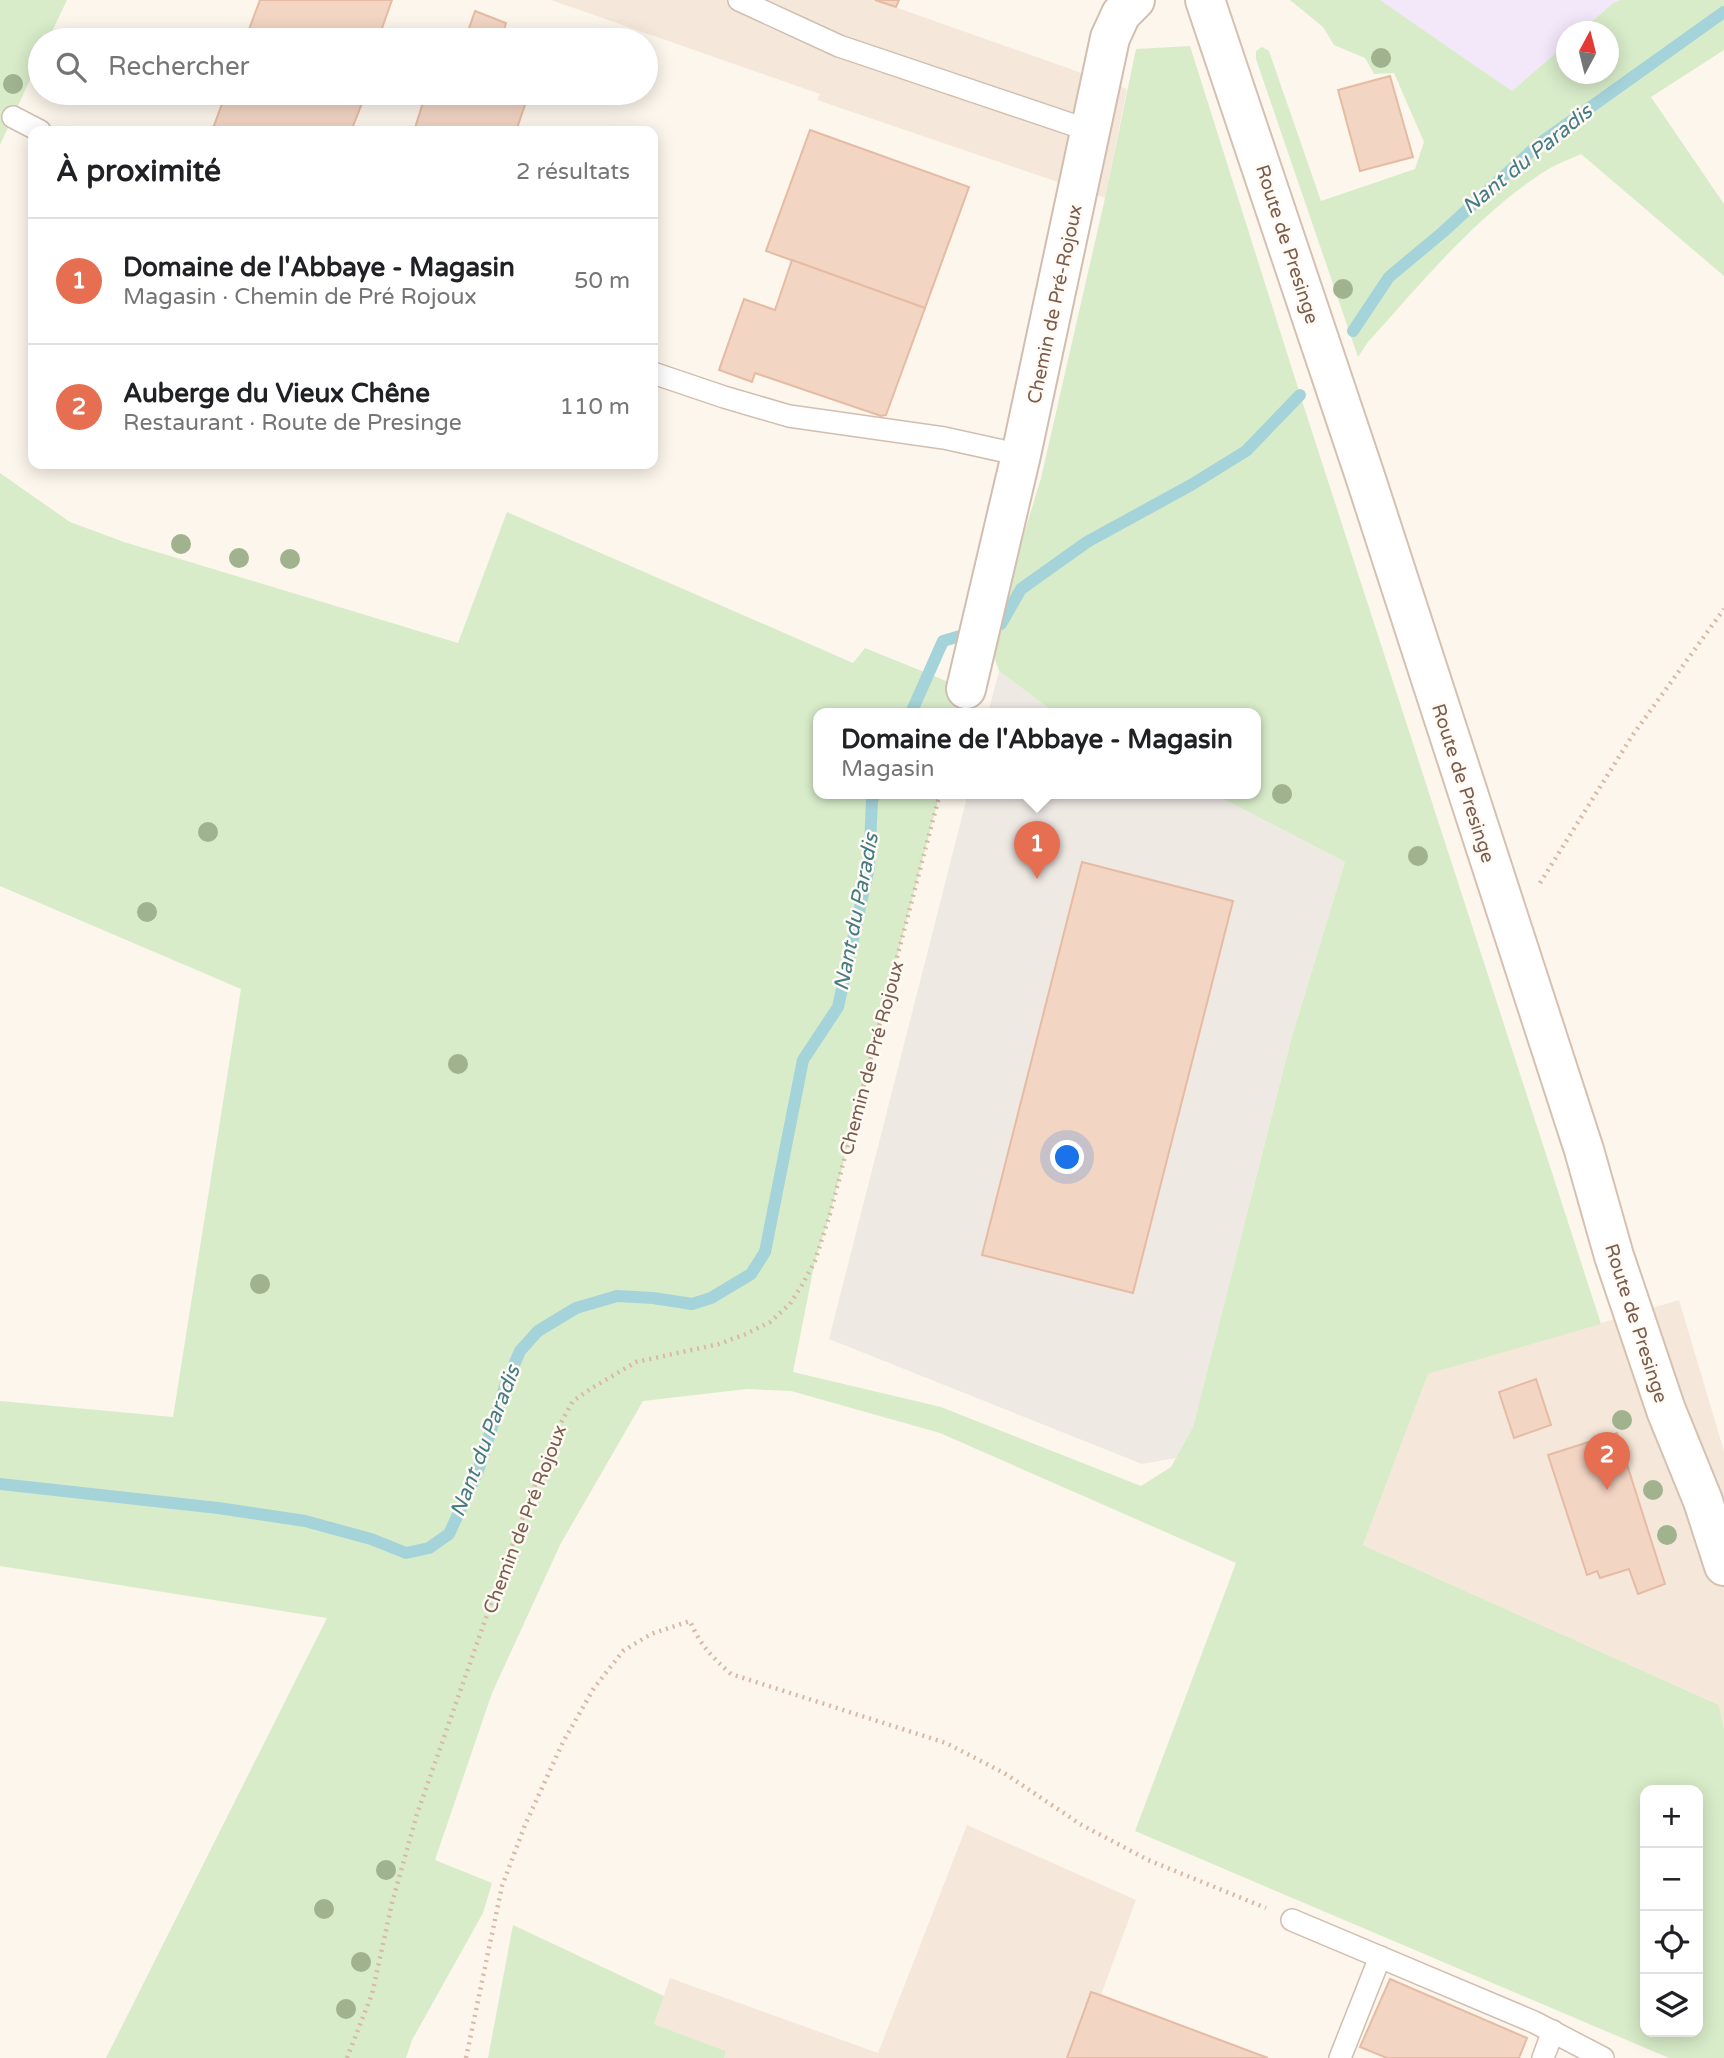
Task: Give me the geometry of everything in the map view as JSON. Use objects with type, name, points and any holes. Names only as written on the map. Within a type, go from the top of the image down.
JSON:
[{"type":"street","name":"Chemin de Pré-Rojoux","points":[[966,689],[1021,455],[1110,38],[1121,14],[1135,0]]},
{"type":"street","name":"Route de Presinge","points":[[1205,0],[1361,463],[1584,1150],[1614,1256],[1666,1410],[1703,1501],[1724,1566]]},
{"type":"lane","points":[[739,0],[839,46],[1091,131]]},
{"type":"lane","points":[[13,117],[30,126]]},
{"type":"lane","points":[[658,375],[789,416],[944,438],[1021,455]]},
{"type":"lane","points":[[1292,1920],[1534,2021],[1603,2058]]},
{"type":"lane","points":[[1340,2058],[1380,1957]]},
{"type":"lane","points":[[1543,2058],[1553,2031]]},
{"type":"path","points":[[1504,906],[1541,882],[1632,736],[1724,609]]},
{"type":"path","name":"Chemin de Pré Rojoux","points":[[347,2058],[372,1994],[392,1903],[429,1780],[501,1574],[554,1435],[564,1416],[573,1401],[636,1362],[719,1344],[747,1334],[769,1322],[789,1304],[815,1261],[830,1214],[938,799]]},
{"type":"path","points":[[466,2058],[502,1886],[525,1825],[563,1742],[594,1688],[623,1651],[652,1634],[690,1621],[697,1638],[709,1655],[731,1674],[946,1743],[1004,1773],[1080,1824],[1148,1860],[1292,1920]]},
{"type":"shaded area","points":[[551,0],[875,0],[1127,89],[1105,198],[817,100],[820,94],[658,37],[658,28],[631,28]]},
{"type":"shaded area","points":[[1380,0],[1620,0],[1592,21],[1556,21],[1556,53],[1512,91]]},
{"type":"shaded area","points":[[999,671],[1048,708],[989,708]]},
{"type":"shaded area","points":[[966,799],[1224,799],[1345,862],[1291,1040],[1193,1427],[1176,1458],[1142,1464],[829,1339]],"holes":[[[1082,862],[1233,901],[1133,1293],[982,1255]]]},
{"type":"shaded area","points":[[1679,1300],[1724,1451],[1724,1729],[1719,1705],[1363,1545],[1428,1374]]},
{"type":"shaded area","points":[[967,1825],[1136,1900],[1101,1995],[1268,2058],[724,2058],[726,2051],[654,2024],[670,1978],[878,2053]]},
{"type":"green space","points":[[0,0],[67,0],[54,28],[28,28],[28,84],[0,145]]},
{"type":"green space","points":[[1290,0],[1380,0],[1512,91],[1556,53],[1556,84],[1619,84],[1619,21],[1592,21],[1613,3],[1620,0],[1724,0],[1724,50],[1651,97],[1724,204],[1724,276],[1581,154],[1542,173],[1471,230],[1368,342],[1358,357],[1256,59],[1256,51],[1262,47],[1269,51],[1321,201],[1415,169],[1424,142],[1394,73],[1374,74],[1365,58],[1334,45],[1323,27]]},
{"type":"green space","points":[[1190,46],[1601,1324],[1428,1374],[1363,1545],[1719,1705],[1724,1729],[1724,2058],[1669,2058],[1135,1831],[1236,1563],[940,1433],[791,1391],[747,1389],[643,1401],[560,1545],[492,1693],[435,1860],[492,1883],[483,1913],[412,2040],[406,2058],[106,2058],[327,1618],[0,1566],[0,1401],[173,1417],[241,989],[0,886],[0,473],[70,522],[124,542],[458,643],[507,512],[853,663],[865,648],[966,689],[961,708],[813,708],[813,799],[938,799],[830,1214],[815,1261],[793,1372],[941,1407],[1141,1486],[1171,1467],[1193,1427],[1291,1040],[1345,862],[1224,799],[1261,799],[1261,708],[1048,708],[999,671],[990,645],[1041,478],[1136,49]]},
{"type":"green space","points":[[513,1925],[664,1996],[654,2024],[726,2051],[724,2058],[488,2058]]},
{"type":"building","points":[[260,0],[392,0],[382,28],[250,28]]},
{"type":"building","points":[[875,0],[899,0],[896,7]]},
{"type":"building","points":[[475,11],[506,23],[504,28],[469,28]]},
{"type":"building","points":[[1390,76],[1413,157],[1360,171],[1338,90]]},
{"type":"building","points":[[222,105],[361,105],[353,126],[214,126]]},
{"type":"building","points":[[422,105],[525,105],[518,126],[416,126]]},
{"type":"building","points":[[810,130],[969,187],[925,308],[766,251]]},
{"type":"building","points":[[792,260],[925,308],[886,415],[881,416],[755,373],[752,382],[719,370],[744,299],[775,310]]},
{"type":"building","points":[[1082,862],[1233,901],[1133,1293],[982,1255]]},
{"type":"building","points":[[1536,1379],[1551,1425],[1514,1438],[1499,1392]]},
{"type":"building","points":[[1617,1433],[1665,1584],[1638,1594],[1629,1569],[1600,1578],[1597,1571],[1587,1575],[1548,1455]]},
{"type":"building","points":[[1390,1979],[1527,2038],[1519,2058],[1387,2058],[1360,2047]]},
{"type":"building","points":[[1091,1992],[1100,1995],[1268,2058],[1067,2058]]},
{"type":"waterway","name":"Nant du Paradis","points":[[1353,331],[1389,277],[1443,232],[1539,144],[1724,12]]},
{"type":"waterway","name":"Nant du Paradis","points":[[913,708],[943,641],[1001,624],[1021,589],[1087,542],[1191,485],[1246,451],[1300,395]]},
{"type":"waterway","name":"Nant du Paradis","points":[[0,1484],[218,1508],[305,1521],[371,1539],[406,1553],[429,1548],[449,1534],[478,1471],[506,1383],[520,1351],[538,1331],[576,1308],[617,1296],[692,1304],[711,1298],[751,1274],[765,1252],[803,1060],[838,1007],[869,867],[873,799]]},
{"type":"place","name":"Domaine de l'Abbaye - Magasin","points":[[1037,879]]},
{"type":"place","name":"Auberge du Vieux Chêne","points":[[1607,1490]]}]
